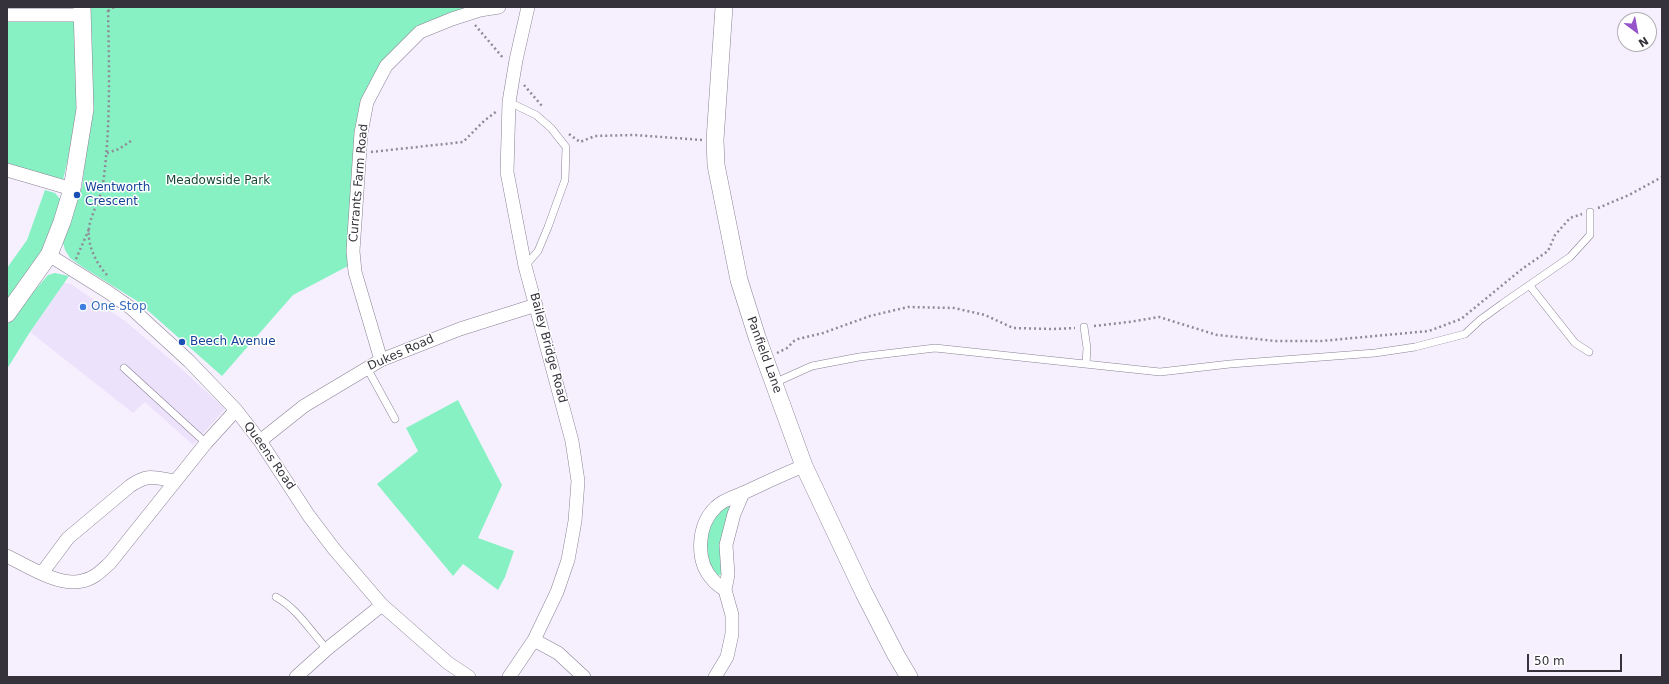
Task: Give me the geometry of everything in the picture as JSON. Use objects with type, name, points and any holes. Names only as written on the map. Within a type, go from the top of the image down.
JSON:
[{"type":"street","name":"Currants Farm Road","points":[[381,360],[355,272],[353,251],[359,153],[361,132],[367,102],[386,66],[420,32],[467,14],[499,7]]},
{"type":"street","name":"Bailey Bridge Road","points":[[508,677],[534,640],[557,592],[568,560],[575,521],[578,480],[572,441],[525,266],[507,172],[509,102],[513,72],[528,7]]},
{"type":"street","name":"Panfield Lane","points":[[724,7],[715,140],[716,165],[739,280],[765,360],[804,466],[864,593],[909,677]]},
{"type":"street","points":[[7,15],[82,11],[85,109],[72,189],[62,222],[49,255],[7,314]]},
{"type":"street","points":[[7,170],[72,189]]},
{"type":"street","name":"Queens Road","points":[[49,255],[108,292],[151,325],[190,361],[236,410],[260,441],[309,516],[334,549],[382,605],[448,664],[469,677]]},
{"type":"street","name":"Dukes Road","points":[[260,441],[304,406],[345,380],[381,360],[460,329],[536,306]]},
{"type":"street","points":[[7,556],[64,582],[82,582],[95,576],[110,563],[174,481],[236,410]]},
{"type":"street","points":[[725,590],[712,579],[702,559],[702,532],[708,519],[716,507],[728,499],[804,466]]},
{"type":"street","points":[[42,573],[68,538],[130,486],[139,480],[148,477],[174,481]]},
{"type":"street","points":[[715,677],[727,657],[732,634],[732,615],[725,590],[728,575],[726,544],[734,514],[743,493]]},
{"type":"street","points":[[296,677],[327,649],[382,605]]},
{"type":"street","points":[[534,640],[558,653],[584,677]]},
{"type":"lane","points":[[509,102],[536,115],[551,128],[566,147],[565,180],[538,250],[525,266]]},
{"type":"lane","points":[[774,383],[812,366],[859,357],[935,348],[1160,372],[1230,364],[1375,353],[1415,347],[1465,334],[1480,320],[1570,257],[1590,235],[1590,212]]},
{"type":"lane","points":[[1530,286],[1575,343],[1589,352]]},
{"type":"lane","points":[[1084,327],[1087,348],[1086,364]]},
{"type":"lane","points":[[124,368],[206,443]]},
{"type":"lane","points":[[367,368],[395,418]]},
{"type":"lane","points":[[276,597],[295,611],[327,649]]},
{"type":"path","points":[[72,269],[89,228],[103,187],[107,153],[109,109],[108,7]]},
{"type":"path","points":[[108,11],[114,7]]},
{"type":"path","points":[[467,14],[543,108]]},
{"type":"path","points":[[359,153],[463,142],[484,121],[509,102]]},
{"type":"path","points":[[566,133],[572,135],[580,142],[595,136],[635,135],[659,138],[715,140]]},
{"type":"path","points":[[107,153],[119,149],[131,141]]},
{"type":"path","points":[[765,360],[787,348],[798,339],[823,333],[870,316],[908,307],[954,308],[985,315],[1013,328],[1053,329],[1084,327],[1159,317],[1217,335],[1276,341],[1321,341],[1429,331],[1461,319],[1522,269],[1548,251],[1555,235],[1570,218],[1590,212],[1629,195],[1662,177]]},
{"type":"path","points":[[89,228],[90,244],[94,257],[100,268],[112,282],[108,292]]},
{"type":"shaded area","points":[[64,283],[71,284],[125,321],[183,370],[225,409],[193,445],[145,402],[133,413],[30,332]]},
{"type":"green space","name":"Meadowside Park","points":[[89,7],[470,7],[450,13],[417,29],[362,102],[349,221],[348,266],[293,295],[222,376],[137,301],[81,266],[70,258],[65,250],[62,239],[82,187],[91,110]]},
{"type":"green space","points":[[7,22],[74,22],[79,111],[63,180],[7,165]]},
{"type":"green space","points":[[45,190],[55,193],[61,200],[54,223],[40,256],[7,300],[7,268],[27,240]]},
{"type":"green space","points":[[55,273],[69,276],[30,332],[7,369],[7,322],[48,275]]},
{"type":"green space","points":[[458,400],[502,485],[478,538],[514,551],[505,577],[498,590],[463,564],[453,576],[377,484],[418,451],[406,428]]},
{"type":"green space","points":[[728,505],[731,508],[723,574],[717,576],[707,562],[706,532],[715,514]]},
{"type":"place","name":"Wentworth Crescent","points":[[77,195]]},
{"type":"place","name":"One Stop","points":[[83,307]]},
{"type":"place","name":"Beech Avenue","points":[[182,342]]}]
